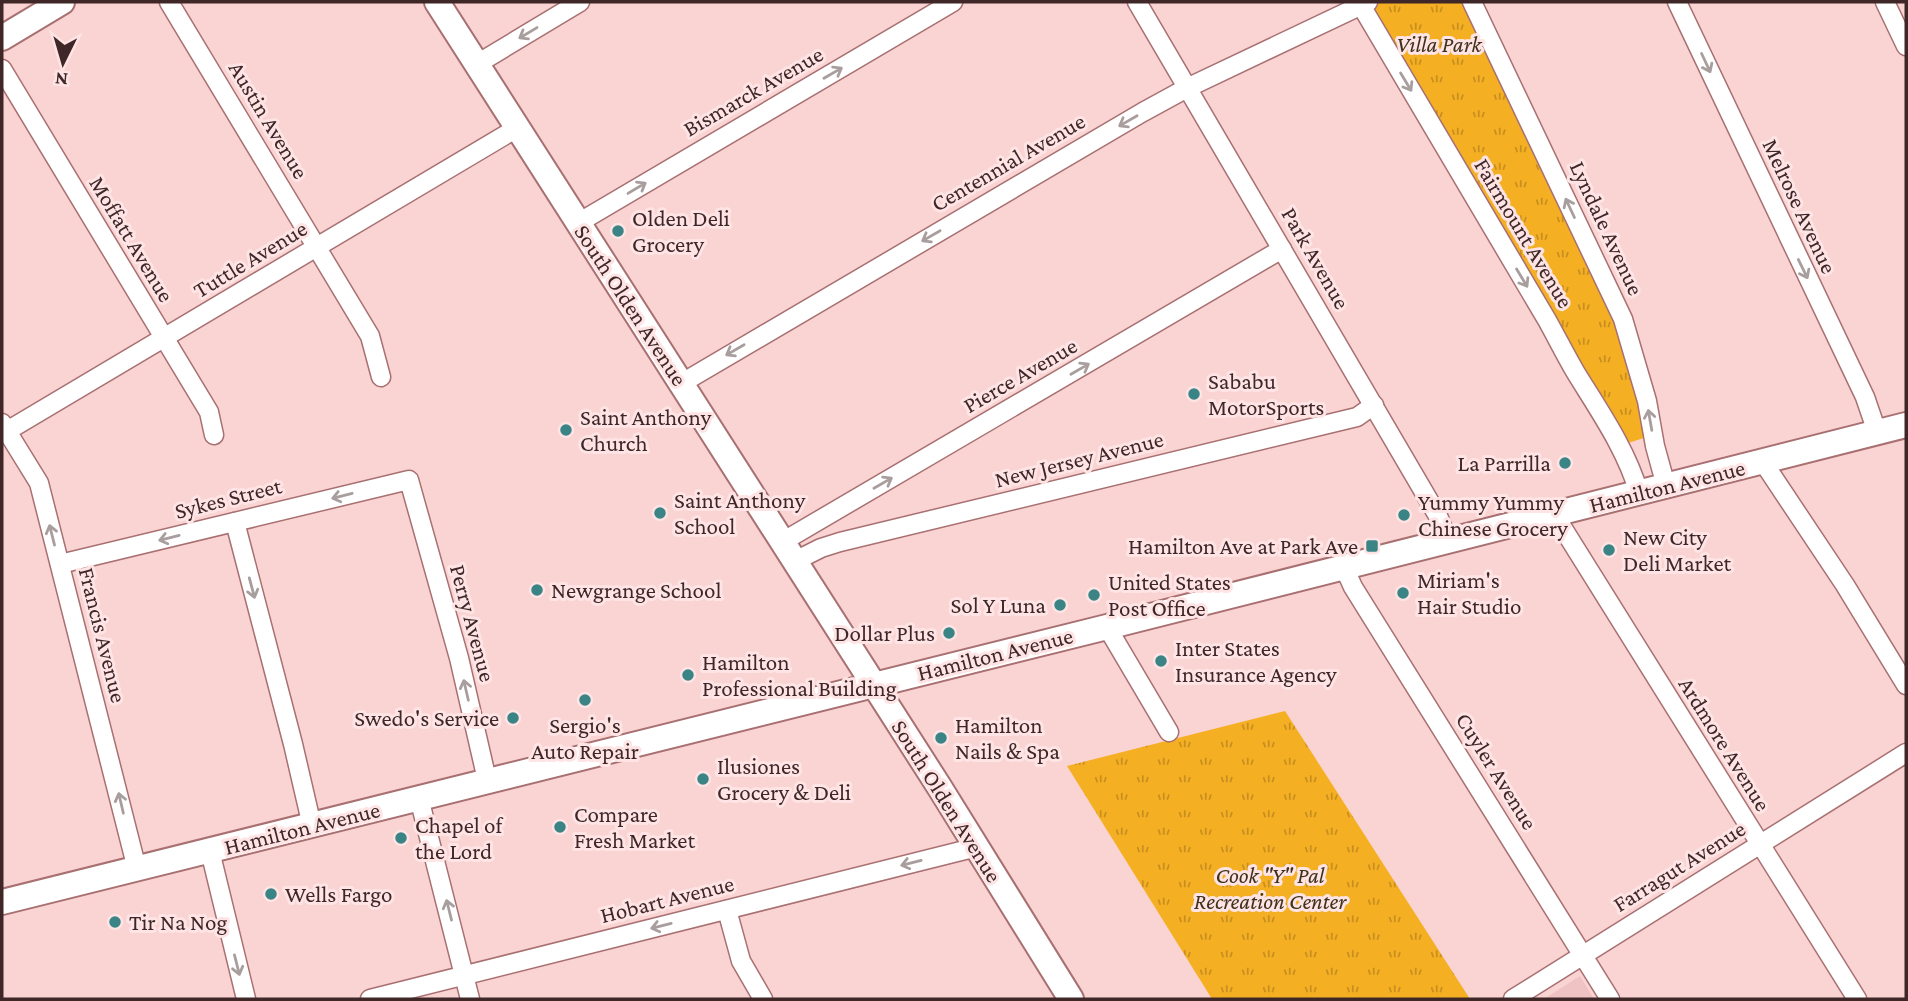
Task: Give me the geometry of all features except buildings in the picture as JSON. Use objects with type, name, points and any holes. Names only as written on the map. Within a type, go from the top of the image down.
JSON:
[{"type":"main road","name":"South Olden Avenue","points":[[438,2],[977,847],[1071,999]]},
{"type":"main road","points":[[2,38],[46,6]]},
{"type":"main road","name":"Hamilton Avenue","points":[[2,902],[1906,425]]},
{"type":"street","name":"Austin Avenue","points":[[169,2],[370,336],[381,377]]},
{"type":"street","points":[[477,64],[580,2]]},
{"type":"street","name":"Bismarck Avenue","points":[[578,223],[953,2]]},
{"type":"street","name":"Park Avenue","points":[[1137,2],[1374,405],[1438,516],[1448,540]]},
{"type":"street","name":"Lyndale Avenue","points":[[1472,2],[1623,319],[1647,401],[1666,486]]},
{"type":"street","name":"Melrose Avenue","points":[[1677,2],[1865,397],[1877,432]]},
{"type":"street","points":[[1885,2],[1906,46]]},
{"type":"street","name":"Centennial Avenue","points":[[682,383],[1109,131],[1188,88],[1363,3]]},
{"type":"street","name":"Fairmount Avenue","points":[[1363,3],[1619,443],[1633,472],[1639,493]]},
{"type":"street","name":"Moffatt Avenue","points":[[2,69],[209,412],[214,435]]},
{"type":"street","name":"Tuttle Avenue","points":[[4,426],[163,338],[517,128]]},
{"type":"street","name":"Pierce Avenue","points":[[788,552],[849,503],[1282,249]]},
{"type":"street","name":"New Jersey Avenue","points":[[788,552],[821,548],[1357,416],[1374,405]]},
{"type":"street","name":"Francis Avenue","points":[[4,426],[39,482],[137,869]]},
{"type":"street","points":[[1763,462],[1906,685]]},
{"type":"street","name":"Sykes Street","points":[[60,564],[409,480]]},
{"type":"street","name":"Perry Avenue","points":[[409,480],[459,658],[487,780]]},
{"type":"street","points":[[849,503],[844,525],[848,535],[855,539]]},
{"type":"street","name":"Ardmore Avenue","points":[[1554,514],[1857,999]]},
{"type":"street","points":[[235,522],[312,825]]},
{"type":"street","name":"Cuyler Avenue","points":[[1344,567],[1353,587],[1610,999]]},
{"type":"street","points":[[1107,627],[1168,732]]},
{"type":"street","name":"Farragut Avenue","points":[[1513,999],[1906,753]]},
{"type":"street","points":[[419,798],[470,999]]},
{"type":"street","name":"Hobart Avenue","points":[[370,999],[977,847]]},
{"type":"street","points":[[210,851],[246,999]]},
{"type":"street","points":[[727,910],[741,961],[763,999]]},
{"type":"shaded area","points":[[1580,976],[1594,999],[1544,999]]},
{"type":"green space","name":"Villa Park","points":[[1367,2],[1464,2],[1623,332],[1647,437],[1628,443]]},
{"type":"green space","name":"Cook \"Y\" Pal Recreation Center","points":[[1285,711],[1470,999],[1212,999],[1067,766]]},
{"type":"place","name":"Olden Deli Grocery","points":[[618,231]]},
{"type":"place","name":"Sababu MotorSports","points":[[1194,394]]},
{"type":"place","name":"Saint Anthony Church","points":[[566,430]]},
{"type":"place","name":"La Parrilla","points":[[1565,463]]},
{"type":"place","name":"Saint Anthony School","points":[[660,513]]},
{"type":"place","name":"Yummy Yummy Chinese Grocery","points":[[1404,515]]},
{"type":"place","name":"Hamilton Ave at Park Ave","points":[[1372,546]]},
{"type":"place","name":"New City Deli Market","points":[[1609,550]]},
{"type":"place","name":"Newgrange School","points":[[537,590]]},
{"type":"place","name":"Miriam's Hair Studio","points":[[1403,593]]},
{"type":"place","name":"United States Post Office","points":[[1094,595]]},
{"type":"place","name":"Sol Y Luna","points":[[1060,605]]},
{"type":"place","name":"Dollar Plus","points":[[949,633]]},
{"type":"place","name":"Inter States Insurance Agency","points":[[1161,661]]},
{"type":"place","name":"Hamilton Professional Building","points":[[688,675]]},
{"type":"place","name":"Sergio's Auto Repair","points":[[585,700]]},
{"type":"place","name":"Swedo's Service","points":[[513,718]]},
{"type":"place","name":"Hamilton Nails & Spa","points":[[941,738]]},
{"type":"place","name":"Ilusiones Grocery & Deli","points":[[703,779]]},
{"type":"place","name":"Compare Fresh Market","points":[[560,827]]},
{"type":"place","name":"Chapel of the Lord","points":[[401,838]]},
{"type":"place","name":"Wells Fargo","points":[[271,894]]},
{"type":"place","name":"Tir Na Nog","points":[[115,922]]}]
